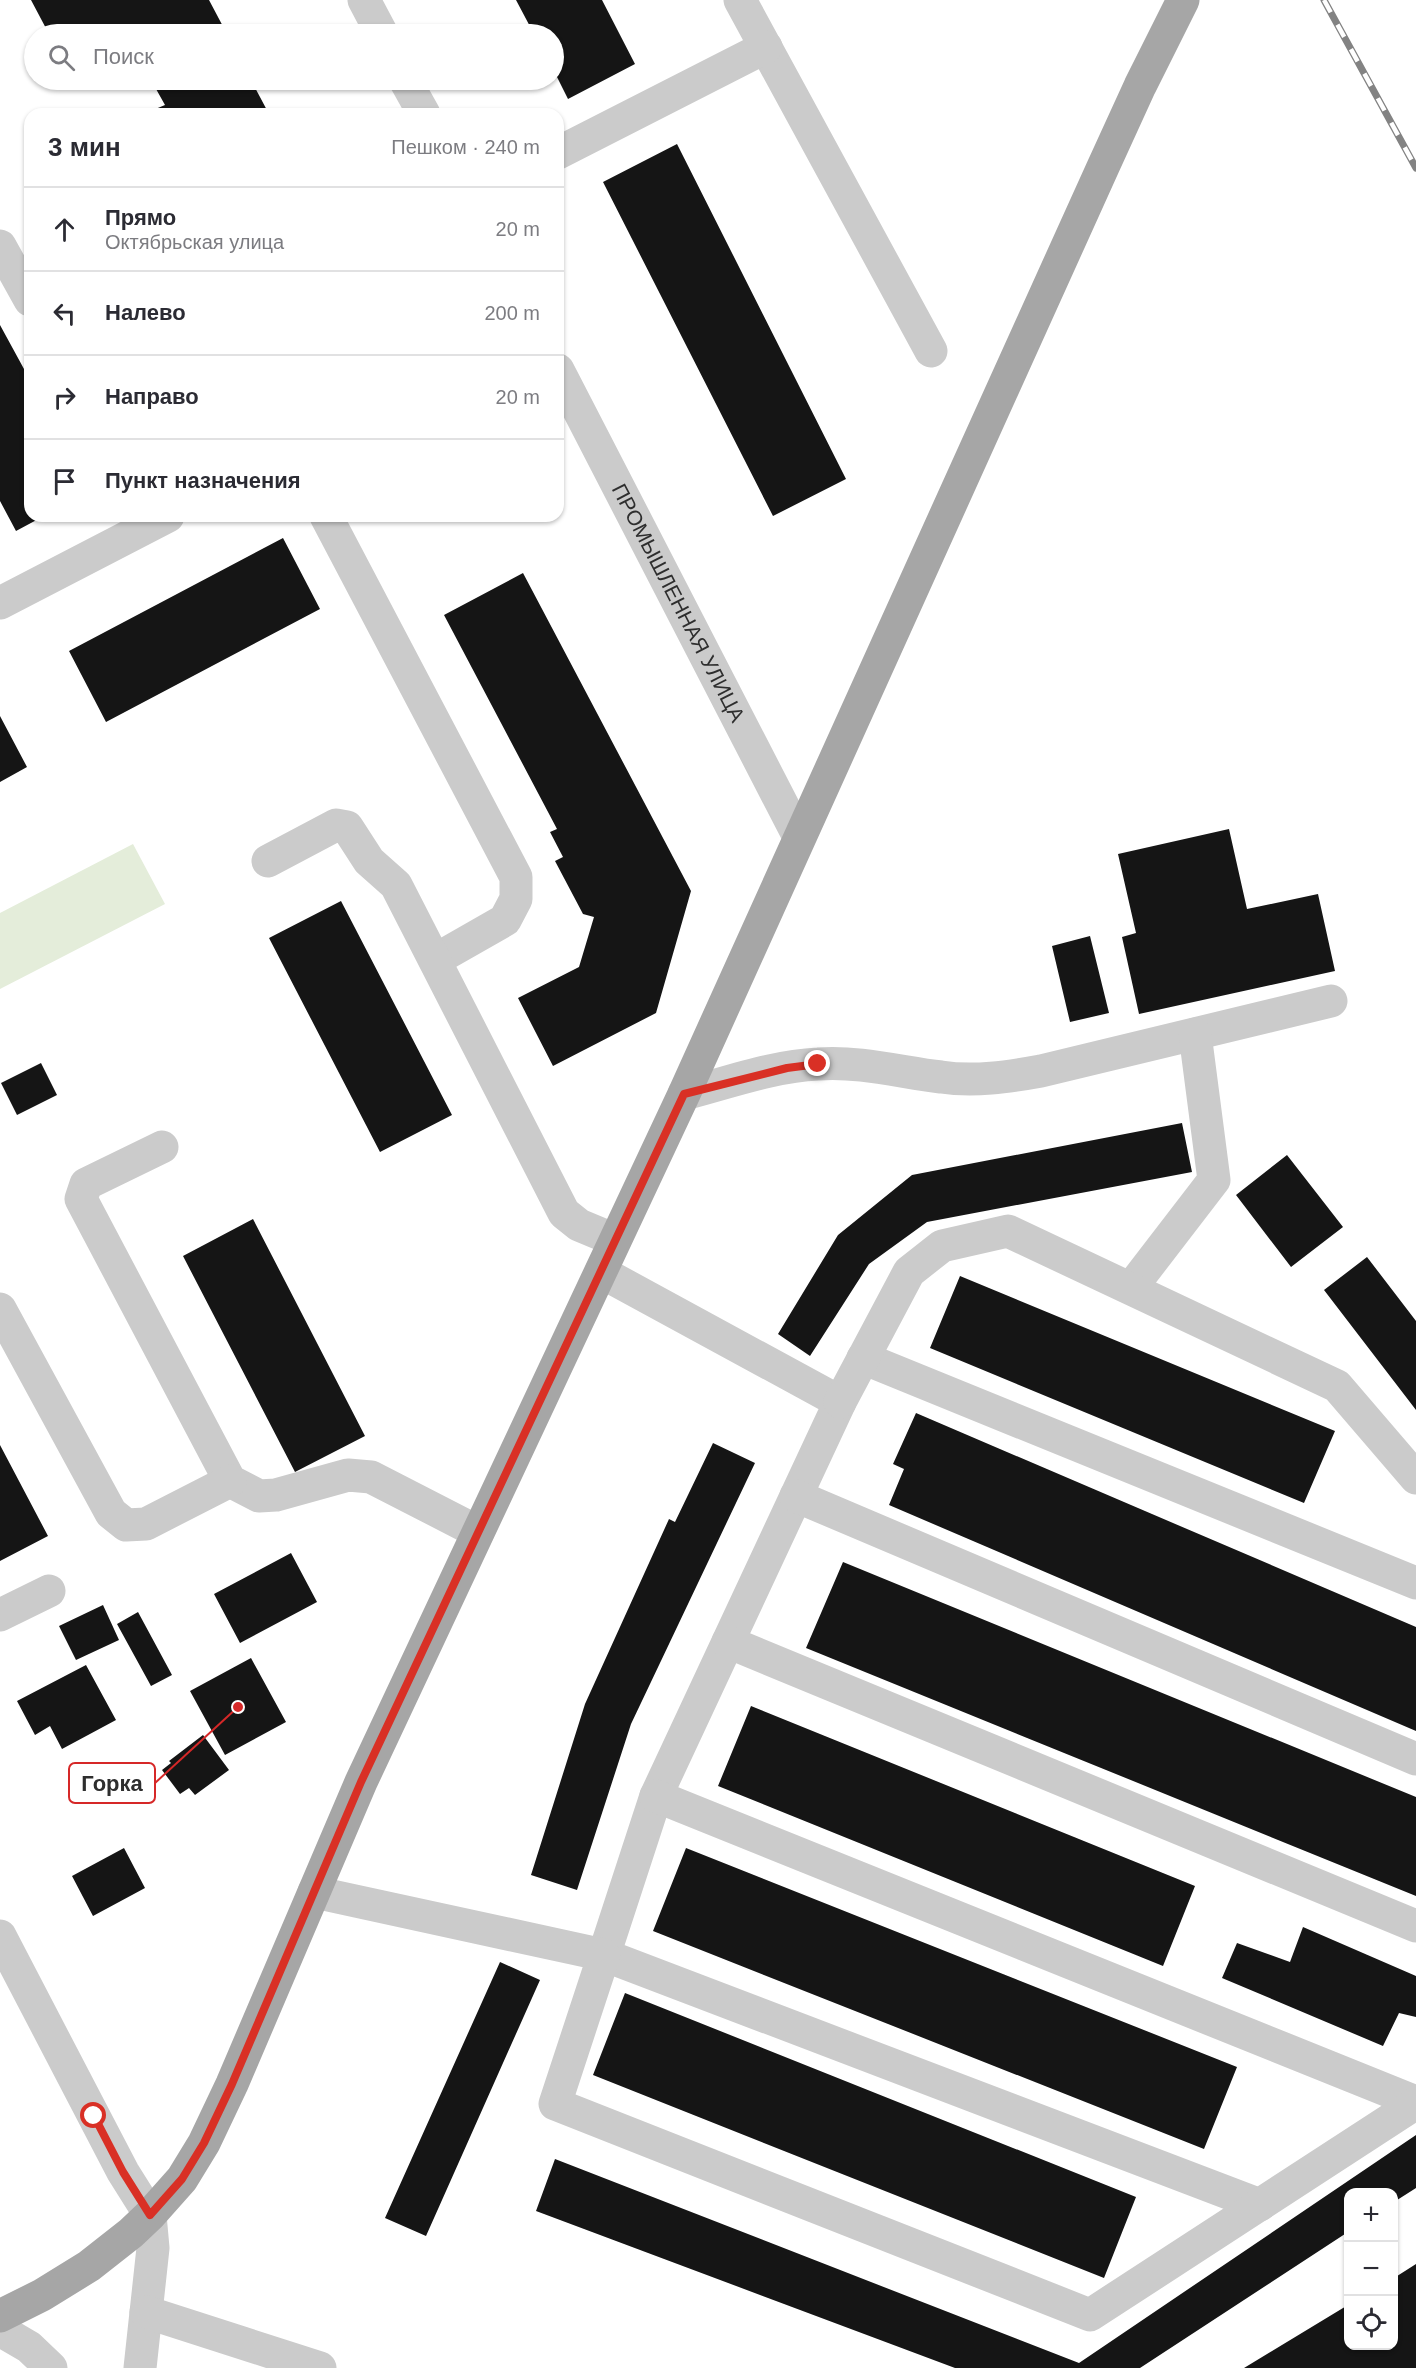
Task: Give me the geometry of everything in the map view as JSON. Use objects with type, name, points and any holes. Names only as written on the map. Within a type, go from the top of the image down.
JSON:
[{"type":"main road","points":[[0,2316],[42,2295],[89,2266],[150,2215],[182,2179],[204,2143],[232,2084],[361,1782],[684,1094],[1131,106],[1183,0]]},
{"type":"street","points":[[364,0],[377,24]]},
{"type":"street","points":[[740,0],[931,351]]},
{"type":"street","points":[[564,150],[766,47]]},
{"type":"street","points":[[411,90],[421,108]]},
{"type":"street","points":[[0,246],[24,289]]},
{"type":"street","name":"ПРОМЫШЛЕННАЯ УЛИЦА","points":[[564,382],[799,837]]},
{"type":"street","points":[[0,603],[151,522]]},
{"type":"street","points":[[329,522],[516,877],[516,899],[506,920],[435,960]]},
{"type":"street","points":[[268,861],[336,825],[347,827],[369,861],[396,885],[564,1214],[579,1226],[615,1240]]},
{"type":"street","points":[[684,1094],[787,1068],[818,1064],[870,1065],[943,1078],[998,1078],[1041,1071],[1331,1001]]},
{"type":"street","points":[[1131,1288],[1214,1180],[1195,1034]]},
{"type":"street","points":[[162,1147],[86,1184],[81,1199],[230,1481],[259,1496],[276,1495],[348,1475],[371,1476],[478,1532]]},
{"type":"street","points":[[1416,1478],[1337,1386],[1008,1231],[942,1246],[909,1272],[840,1402],[656,1796],[555,2104],[1090,2315],[1416,2102]]},
{"type":"street","points":[[601,1272],[840,1402]]},
{"type":"street","points":[[0,1309],[111,1513],[126,1525],[146,1524],[230,1481]]},
{"type":"street","points":[[863,1358],[1416,1583]]},
{"type":"street","points":[[796,1496],[1416,1759]]},
{"type":"street","points":[[0,1615],[49,1591]]},
{"type":"street","points":[[728,1642],[1416,1926]]},
{"type":"street","points":[[656,1796],[1416,2102]]},
{"type":"street","points":[[314,1892],[604,1954],[1260,2205]]},
{"type":"street","points":[[0,1936],[123,2172],[150,2215],[153,2248],[140,2368]]},
{"type":"street","points":[[146,2312],[320,2368]]},
{"type":"street","points":[[0,2330],[29,2347],[51,2368]]},
{"type":"green space","points":[[133,844],[165,904],[0,989],[0,913]]},
{"type":"building","points":[[31,0],[209,0],[222,24],[44,24]]},
{"type":"building","points":[[516,0],[602,0],[635,64],[568,99],[564,90],[564,24],[529,24]]},
{"type":"building","points":[[157,90],[256,90],[266,108],[158,108],[165,105]]},
{"type":"building","points":[[677,144],[846,479],[773,516],[603,182]]},
{"type":"building","points":[[0,325],[24,369],[24,522],[33,522],[16,531],[0,501]]},
{"type":"building","points":[[283,538],[320,609],[106,722],[69,651]]},
{"type":"building","points":[[523,573],[691,891],[656,1013],[553,1066],[518,998],[579,967],[594,917],[583,914],[555,861],[563,857],[550,832],[557,829],[444,615]]},
{"type":"building","points":[[0,716],[27,767],[0,782]]},
{"type":"building","points":[[1229,829],[1247,909],[1318,894],[1335,971],[1139,1014],[1122,937],[1136,933],[1118,854]]},
{"type":"building","points":[[341,901],[452,1115],[380,1152],[269,938]]},
{"type":"building","points":[[1090,936],[1109,1013],[1070,1022],[1052,946]]},
{"type":"building","points":[[41,1063],[57,1095],[17,1115],[1,1083]]},
{"type":"building","points":[[1182,1123],[1192,1172],[927,1222],[869,1264],[810,1356],[778,1334],[838,1235],[912,1175]]},
{"type":"building","points":[[1287,1155],[1343,1227],[1291,1267],[1236,1195]]},
{"type":"building","points":[[253,1219],[365,1436],[295,1472],[183,1256]]},
{"type":"building","points":[[1367,1257],[1416,1321],[1416,1410],[1324,1290]]},
{"type":"building","points":[[960,1276],[1335,1431],[1304,1503],[930,1348]]},
{"type":"building","points":[[916,1413],[1416,1627],[1416,1731],[889,1505],[904,1469],[893,1464]]},
{"type":"building","points":[[713,1443],[755,1463],[631,1724],[577,1890],[531,1875],[585,1704],[669,1519],[675,1522]]},
{"type":"building","points":[[0,1445],[48,1536],[0,1561]]},
{"type":"building","points":[[291,1553],[317,1602],[240,1643],[214,1594]]},
{"type":"building","points":[[843,1562],[1416,1797],[1416,1896],[806,1648]]},
{"type":"building","points":[[103,1605],[119,1640],[76,1660],[59,1626]]},
{"type":"building","points":[[138,1612],[172,1675],[151,1686],[117,1624]]},
{"type":"building","points":[[251,1658],[286,1722],[225,1755],[190,1691]]},
{"type":"building","points":[[86,1665],[116,1720],[62,1749],[50,1726],[35,1735],[17,1701]]},
{"type":"building","points":[[751,1706],[1195,1886],[1163,1966],[718,1786]]},
{"type":"building","points":[[203,1735],[229,1770],[195,1795],[189,1788],[180,1794],[162,1770],[171,1763],[169,1761]]},
{"type":"building","points":[[124,1848],[145,1888],[93,1916],[72,1876]]},
{"type":"building","points":[[686,1848],[1237,2067],[1204,2149],[653,1931]]},
{"type":"building","points":[[1303,1927],[1416,1976],[1416,2017],[1399,2013],[1383,2046],[1222,1978],[1237,1943],[1290,1962]]},
{"type":"building","points":[[500,1962],[540,1980],[426,2236],[385,2218]]},
{"type":"building","points":[[625,1993],[1136,2197],[1104,2278],[593,2075]]},
{"type":"building","points":[[1416,2135],[1416,2188],[1398,2199],[1398,2188],[1344,2188],[1344,2235],[1140,2368],[955,2368],[536,2211],[555,2159],[1079,2363]]},
{"type":"building","points":[[1416,2264],[1416,2368],[1244,2368],[1344,2307],[1344,2350],[1398,2350],[1398,2275]]},
{"type":"railway","points":[[1324,0],[1416,168]]},
{"type":"place","name":"Горка","points":[[238,1707]]},
{"type":"route","points":[[94,2116],[123,2172],[150,2215],[182,2179],[204,2143],[232,2084],[361,1782],[684,1094],[787,1068],[818,1064]]}]
